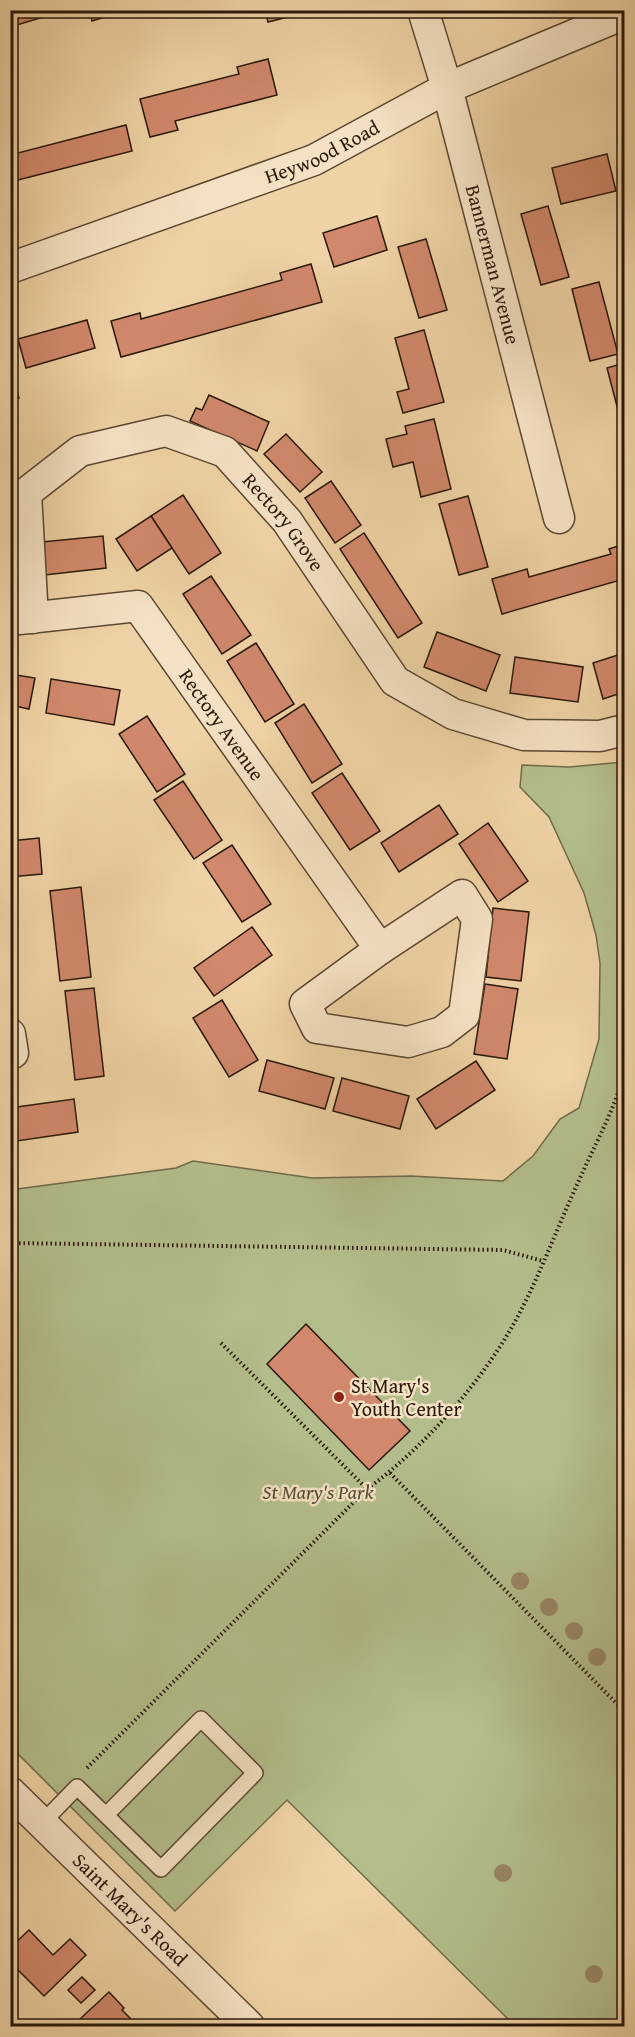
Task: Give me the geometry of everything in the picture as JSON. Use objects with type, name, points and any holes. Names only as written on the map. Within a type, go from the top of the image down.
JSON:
[{"type":"street","name":"Bannerman Avenue","points":[[423,10],[447,88],[559,518]]},
{"type":"street","name":"Heywood Road","points":[[10,268],[314,160],[447,88],[624,16]]},
{"type":"street","name":"Rectory Grove","points":[[22,619],[26,493],[80,451],[166,431],[225,452],[287,520],[395,681],[453,714],[524,735],[600,736],[624,730]]},
{"type":"street","name":"Rectory Avenue","points":[[22,619],[138,606],[380,949]]},
{"type":"street","points":[[462,895],[477,919],[464,1015],[442,1032],[408,1042],[317,1028],[306,1004],[380,949],[462,895]]},
{"type":"street","name":"Saint Mary's Road","points":[[10,1792],[249,2026]]},
{"type":"lane","points":[[42,1823],[77,1787],[160,1869],[255,1773],[201,1719],[106,1815]]},
{"type":"path","points":[[77,1787],[82,1773],[367,1489],[390,1473],[462,1398],[488,1366],[510,1330],[543,1261],[624,1075]]},
{"type":"path","points":[[10,1243],[503,1250],[543,1261]]},
{"type":"path","points":[[221,1343],[367,1489]]},
{"type":"path","points":[[390,1473],[624,1711]]},
{"type":"green space","name":"St Mary's Park","points":[[624,762],[624,2026],[515,2026],[287,1800],[175,1911],[11,1747],[10,1190],[176,1168],[193,1161],[312,1178],[411,1176],[503,1181],[533,1156],[560,1119],[579,1108],[599,1039],[600,963],[596,935],[584,893],[549,817],[520,787],[522,765],[569,767]]},
{"type":"building","points":[[10,10],[67,10],[10,27]]},
{"type":"building","points":[[89,10],[127,10],[92,21]]},
{"type":"building","points":[[265,10],[291,10],[292,16],[268,22]]},
{"type":"building","points":[[268,59],[277,95],[175,121],[178,130],[150,137],[140,99],[239,74],[237,67]]},
{"type":"building","points":[[126,125],[132,151],[10,182],[10,155]]},
{"type":"building","points":[[607,154],[616,191],[561,204],[552,168]]},
{"type":"building","points":[[548,206],[569,277],[541,285],[521,214]]},
{"type":"building","points":[[377,216],[387,250],[334,267],[323,233]]},
{"type":"building","points":[[426,239],[447,310],[419,318],[398,247]]},
{"type":"building","points":[[311,264],[322,302],[121,357],[111,321],[140,313],[141,319],[282,280],[280,273]]},
{"type":"building","points":[[599,282],[618,354],[590,361],[572,289]]},
{"type":"building","points":[[87,320],[95,348],[26,368],[18,339]]},
{"type":"building","points":[[424,330],[444,402],[403,413],[397,392],[409,389],[395,338]]},
{"type":"building","points":[[624,363],[624,433],[607,368]]},
{"type":"building","points":[[10,368],[19,398],[10,401]]},
{"type":"building","points":[[209,395],[269,422],[257,451],[190,421],[196,408],[202,410]]},
{"type":"building","points":[[434,419],[451,489],[421,497],[413,462],[393,467],[386,439],[407,434],[405,426]]},
{"type":"building","points":[[286,434],[322,472],[300,492],[264,454]]},
{"type":"building","points":[[331,481],[361,525],[335,543],[305,498]]},
{"type":"building","points":[[183,495],[221,553],[189,574],[151,516]]},
{"type":"building","points":[[468,496],[488,567],[459,575],[439,504]]},
{"type":"building","points":[[151,516],[172,548],[137,571],[116,539]]},
{"type":"building","points":[[364,533],[422,623],[398,638],[340,549]]},
{"type":"building","points":[[103,536],[106,568],[36,576],[32,543]]},
{"type":"building","points":[[624,544],[624,579],[502,614],[492,579],[527,569],[529,577],[611,554],[609,549]]},
{"type":"building","points":[[211,576],[251,635],[222,654],[183,594]]},
{"type":"building","points":[[437,632],[500,655],[486,691],[424,667]]},
{"type":"building","points":[[256,643],[294,704],[265,722],[227,661]]},
{"type":"building","points":[[624,653],[624,692],[603,699],[593,663]]},
{"type":"building","points":[[515,657],[583,667],[578,702],[510,693]]},
{"type":"building","points":[[10,674],[35,678],[29,709],[10,705]]},
{"type":"building","points":[[51,679],[120,690],[114,725],[46,713]]},
{"type":"building","points":[[304,704],[342,764],[312,783],[275,723]]},
{"type":"building","points":[[147,716],[185,774],[157,792],[119,734]]},
{"type":"building","points":[[342,773],[380,831],[350,850],[312,793]]},
{"type":"building","points":[[183,781],[222,840],[194,859],[154,800]]},
{"type":"building","points":[[439,805],[458,834],[399,872],[381,843]]},
{"type":"building","points":[[488,823],[528,881],[498,902],[459,844]]},
{"type":"building","points":[[39,838],[42,874],[10,877],[10,841]]},
{"type":"building","points":[[232,845],[271,904],[242,922],[203,863]]},
{"type":"building","points":[[81,887],[91,977],[60,981],[50,891]]},
{"type":"building","points":[[493,908],[529,912],[521,981],[486,977]]},
{"type":"building","points":[[252,927],[272,955],[214,996],[194,968]]},
{"type":"building","points":[[485,984],[518,989],[507,1059],[474,1054]]},
{"type":"building","points":[[94,988],[104,1076],[75,1080],[65,991]]},
{"type":"building","points":[[222,1000],[258,1060],[229,1077],[193,1018]]},
{"type":"building","points":[[267,1060],[334,1078],[325,1109],[259,1091]]},
{"type":"building","points":[[476,1061],[495,1090],[436,1129],[417,1099]]},
{"type":"building","points":[[342,1078],[409,1096],[400,1129],[333,1111]]},
{"type":"building","points":[[74,1099],[78,1132],[10,1142],[10,1108]]},
{"type":"building","name":"St Mary's Youth Center","points":[[306,1324],[410,1431],[369,1470],[267,1364]]},
{"type":"building","points":[[29,1930],[53,1955],[70,1939],[86,1955],[44,1996],[10,1962],[10,1948]]},
{"type":"building","points":[[82,1977],[95,1990],[81,2003],[68,1990]]},
{"type":"building","points":[[109,1992],[138,2026],[87,2026],[80,2019]]},
{"type":"place","name":"St Mary's Youth Center","points":[[339,1397]]}]
